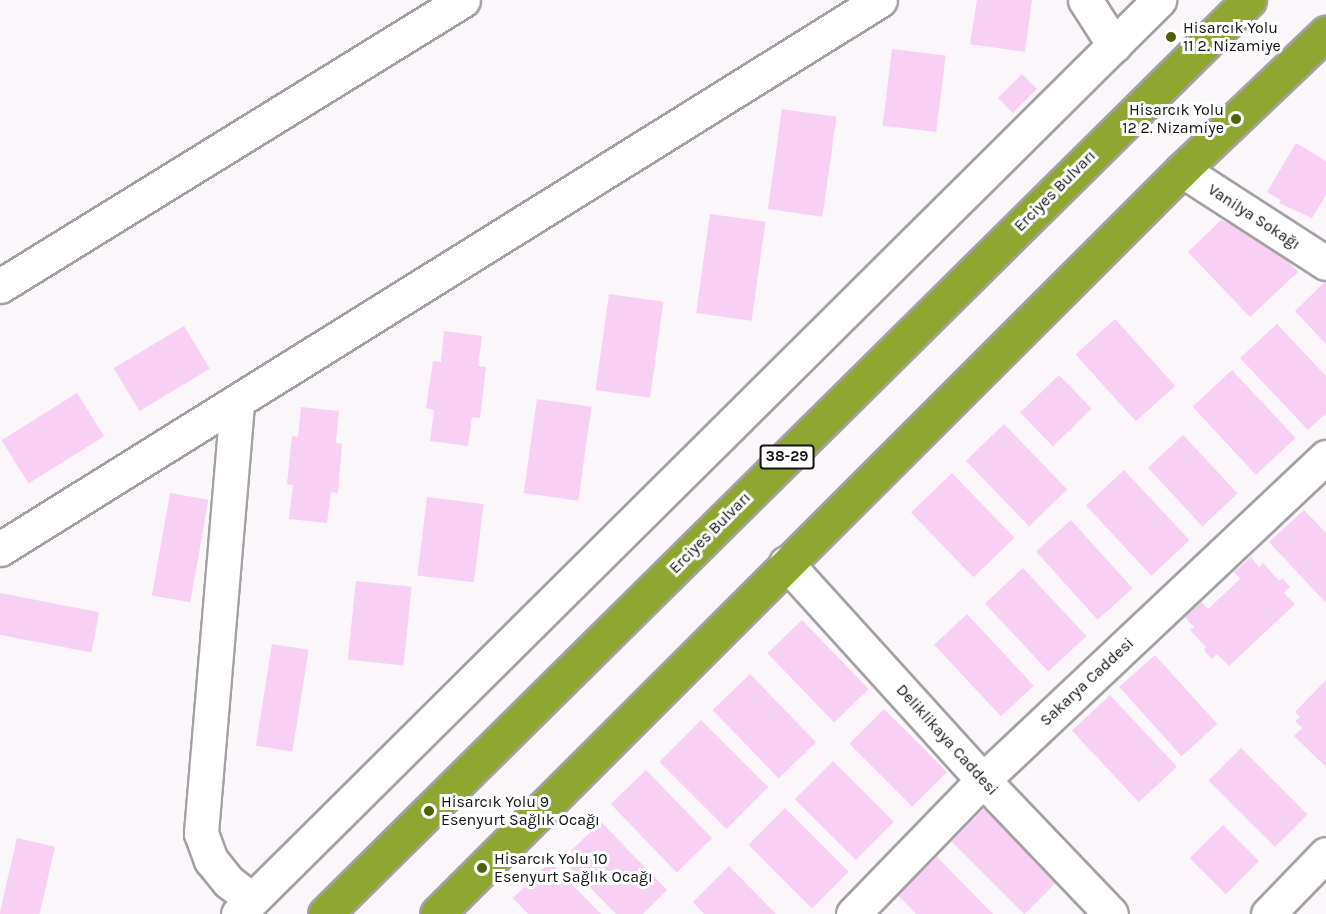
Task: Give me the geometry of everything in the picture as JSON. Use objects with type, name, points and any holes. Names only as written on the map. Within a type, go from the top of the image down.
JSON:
[{"type":"highway","name":"Erciyes Bulvarı","points":[[325,914],[1249,0]]},
{"type":"highway","points":[[437,914],[1182,170],[1326,33]]},
{"type":"street","points":[[0,286],[464,0]]},
{"type":"street","points":[[0,549],[237,404],[880,0]]},
{"type":"street","points":[[1085,0],[1114,45]]},
{"type":"street","points":[[237,404],[201,833],[211,860],[245,907],[1159,0]]},
{"type":"street","name":"Vanilya Sokağı","points":[[1182,170],[1326,263]]},
{"type":"street","name":"Sakarya Caddesi","points":[[853,914],[983,780],[1326,457]]},
{"type":"street","name":"Deliklikaya Caddesi","points":[[786,563],[983,780],[1111,914]]},
{"type":"street","points":[[1268,914],[1326,854]]},
{"type":"building","points":[[977,0],[1032,0],[1025,52],[970,44]]},
{"type":"building","points":[[892,49],[946,56],[936,132],[883,125]]},
{"type":"building","points":[[1022,74],[1037,89],[1013,113],[998,98]]},
{"type":"building","points":[[782,109],[836,117],[822,217],[768,209]]},
{"type":"building","points":[[1296,143],[1326,161],[1326,195],[1312,218],[1279,203],[1281,200],[1267,192]]},
{"type":"building","points":[[710,214],[765,222],[752,321],[696,313]]},
{"type":"building","points":[[1221,220],[1267,240],[1298,272],[1250,317],[1188,252]]},
{"type":"building","points":[[1326,281],[1326,344],[1295,311]]},
{"type":"building","points":[[609,294],[663,302],[650,398],[596,390]]},
{"type":"building","points":[[1115,319],[1175,386],[1136,421],[1076,354]]},
{"type":"building","points":[[1277,324],[1326,376],[1326,413],[1308,430],[1240,358]]},
{"type":"building","points":[[184,326],[210,369],[139,411],[114,368]]},
{"type":"building","points":[[444,331],[482,336],[478,366],[486,367],[480,418],[472,417],[468,446],[430,441],[434,410],[426,408],[433,361],[441,362]]},
{"type":"building","points":[[1232,370],[1295,438],[1256,475],[1193,407]]},
{"type":"building","points":[[1059,375],[1092,409],[1053,446],[1020,413]]},
{"type":"building","points":[[77,393],[104,436],[29,483],[2,440]]},
{"type":"building","points":[[537,399],[591,407],[578,501],[524,493]]},
{"type":"building","points":[[301,407],[339,411],[336,443],[342,444],[338,493],[331,492],[327,523],[289,519],[293,485],[287,484],[292,436],[298,437]]},
{"type":"building","points":[[1004,424],[1067,489],[1029,526],[966,461]]},
{"type":"building","points":[[1183,435],[1238,494],[1202,526],[1148,468]]},
{"type":"building","points":[[1124,470],[1189,540],[1151,576],[1086,505]]},
{"type":"building","points":[[952,473],[1015,538],[974,577],[911,513]]},
{"type":"building","points":[[170,493],[208,500],[190,602],[152,595]]},
{"type":"building","points":[[427,497],[484,504],[474,582],[417,575]]},
{"type":"building","points":[[1304,510],[1326,533],[1326,603],[1269,542]]},
{"type":"building","points":[[1071,520],[1133,588],[1098,620],[1036,551]]},
{"type":"building","points":[[1251,557],[1259,567],[1263,563],[1279,581],[1282,578],[1290,587],[1284,593],[1295,604],[1229,666],[1217,654],[1212,659],[1204,650],[1206,647],[1190,630],[1194,627],[1185,617],[1202,602],[1208,609],[1240,579],[1234,572]]},
{"type":"building","points":[[1023,568],[1086,636],[1048,671],[985,603]]},
{"type":"building","points":[[356,581],[412,587],[403,665],[348,660]]},
{"type":"building","points":[[0,593],[99,612],[91,653],[0,635]]},
{"type":"building","points":[[967,614],[1034,686],[1001,716],[934,645]]},
{"type":"building","points":[[802,620],[869,689],[834,722],[767,653]]},
{"type":"building","points":[[272,644],[309,650],[292,752],[256,746]]},
{"type":"building","points":[[1155,655],[1217,724],[1182,756],[1119,687]]},
{"type":"building","points":[[750,674],[816,742],[779,778],[713,710]]},
{"type":"building","points":[[1326,680],[1326,767],[1294,736],[1302,728],[1295,721],[1300,717],[1295,712]]},
{"type":"building","points":[[1110,695],[1177,767],[1139,802],[1072,730]]},
{"type":"building","points":[[884,709],[947,772],[912,807],[849,744]]},
{"type":"building","points":[[701,720],[768,787],[726,829],[659,762]]},
{"type":"building","points":[[1241,748],[1307,814],[1275,847],[1208,781]]},
{"type":"building","points":[[833,761],[894,822],[856,860],[795,799]]},
{"type":"building","points":[[646,770],[712,838],[677,872],[611,804]]},
{"type":"building","points":[[785,808],[849,872],[812,908],[748,845]]},
{"type":"building","points":[[984,809],[1057,882],[1024,914],[951,842]]},
{"type":"building","points":[[601,822],[667,890],[643,914],[616,914],[562,859]]},
{"type":"building","points":[[1223,825],[1259,861],[1226,894],[1190,858]]},
{"type":"building","points":[[17,838],[55,847],[39,914],[0,914]]},
{"type":"building","points":[[937,857],[993,914],[916,914],[898,895]]},
{"type":"building","points":[[550,862],[601,914],[528,914],[513,898]]},
{"type":"building","points":[[729,866],[776,914],[704,914],[693,902]]},
{"type":"place","name":"Hisarcık Yolu 11 2. Nizamiye","points":[[1171,37]]},
{"type":"place","name":"Hisarcık Yolu 12 2. Nizamiye","points":[[1236,119]]},
{"type":"place","name":"Hisarcık Yolu 9 Esenyurt Sağlık Ocağı","points":[[429,811]]},
{"type":"place","name":"Hisarcık Yolu 10 Esenyurt Sağlık Ocağı","points":[[482,868]]}]
